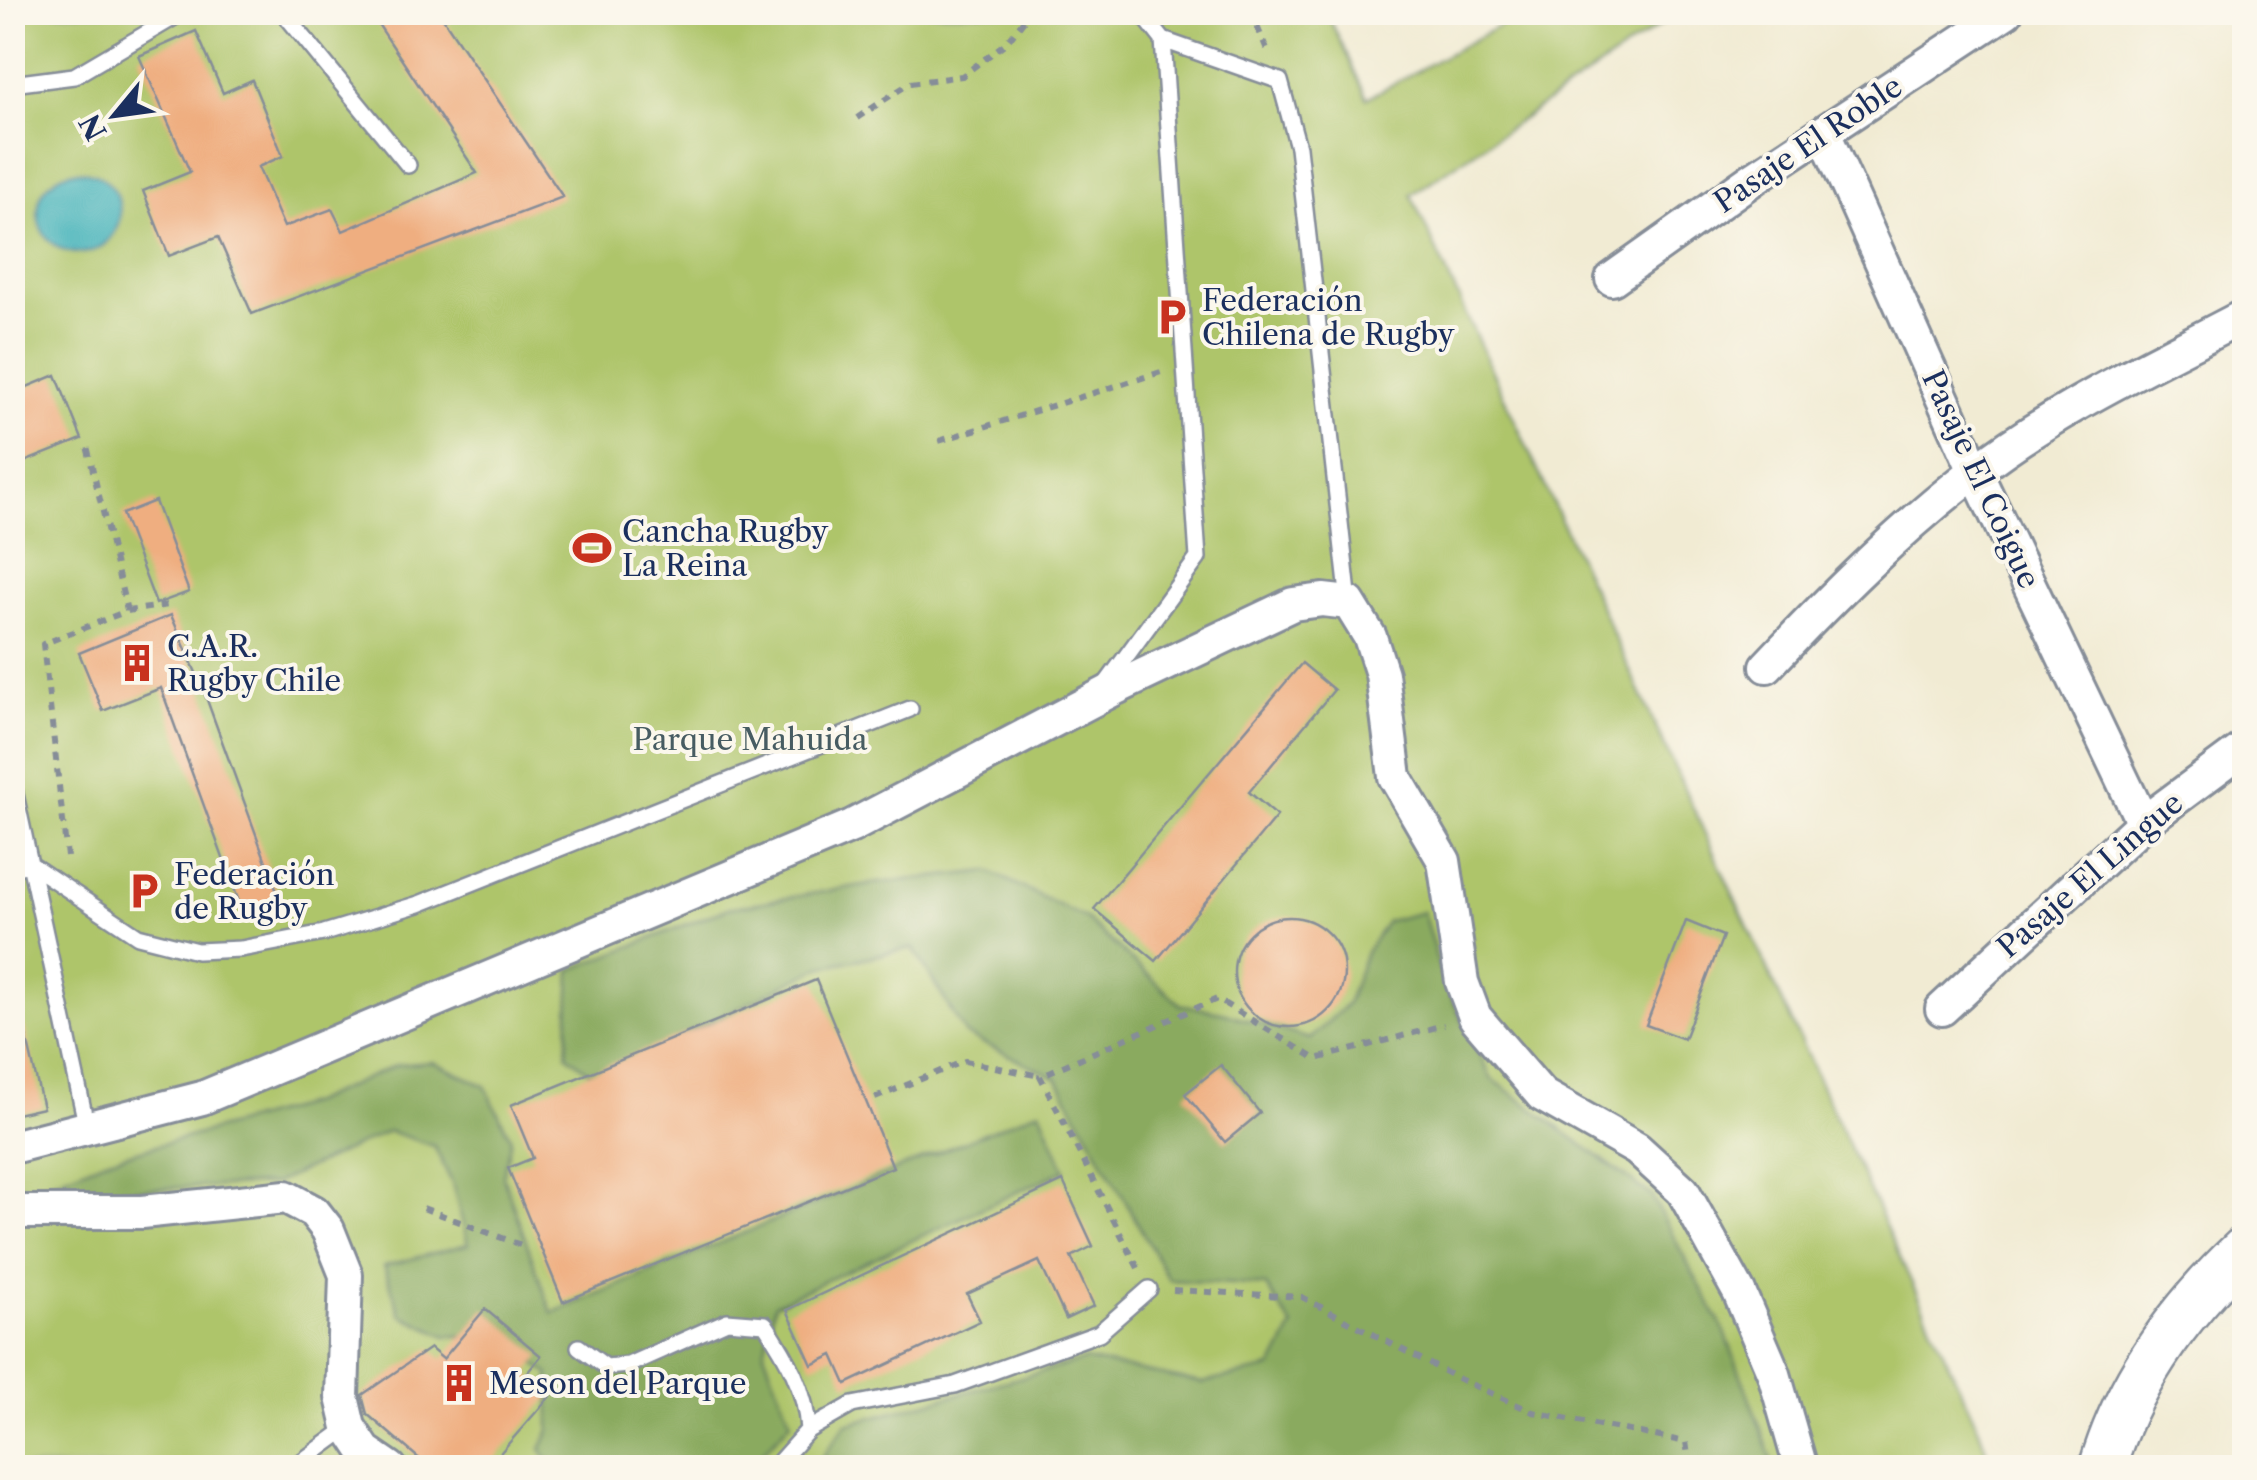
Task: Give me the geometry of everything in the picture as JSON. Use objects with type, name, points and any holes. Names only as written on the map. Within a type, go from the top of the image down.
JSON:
[{"type":"street","name":"Pasaje El Roble","points":[[1612,279],[2006,12]]},
{"type":"street","name":"Pasaje El Coigue","points":[[1824,133],[1975,471],[2143,823]]},
{"type":"street","points":[[1767,666],[1854,574],[1975,471],[2086,400],[2244,316]]},
{"type":"street","points":[[12,1147],[202,1098],[816,841],[1293,604],[1323,600],[1348,603],[1370,637],[1382,674],[1395,777],[1444,861],[1462,982],[1474,1017],[1542,1095],[1638,1149],[1683,1191],[1739,1292],[1760,1341],[1800,1468]]},
{"type":"street","name":"Pasaje El Lingue","points":[[1942,1009],[2143,823],[2244,748]]},
{"type":"street","points":[[12,1212],[142,1212],[286,1197],[314,1212],[328,1230],[346,1275],[342,1397],[349,1426],[364,1451],[390,1468]]},
{"type":"street","points":[[2102,1468],[2132,1391],[2178,1319],[2244,1250]]},
{"type":"lane","points":[[12,84],[74,76],[183,12]]},
{"type":"lane","points":[[284,12],[408,165]]},
{"type":"lane","points":[[1140,12],[1164,40],[1280,81],[1298,147],[1348,603]]},
{"type":"lane","points":[[1094,700],[1198,558],[1164,40]]},
{"type":"lane","points":[[12,868],[30,864],[138,936],[197,951],[241,949],[324,933],[419,904],[910,709]]},
{"type":"lane","points":[[12,780],[87,1128]]},
{"type":"lane","points":[[774,1468],[808,1430],[852,1404],[955,1384],[1099,1333],[1148,1289]]},
{"type":"lane","points":[[579,1346],[606,1367],[628,1365],[727,1321],[765,1324],[786,1355],[807,1404],[808,1430]]},
{"type":"lane","points":[[293,1468],[349,1426]]},
{"type":"path","points":[[856,118],[910,83],[962,76],[1007,42],[1030,12]]},
{"type":"path","points":[[940,441],[1186,364]]},
{"type":"path","points":[[87,446],[127,611]]},
{"type":"path","points":[[71,891],[44,644],[127,611],[170,605]]},
{"type":"path","points":[[876,1098],[965,1062],[1040,1076],[1218,999],[1316,1060],[1474,1017]]},
{"type":"path","points":[[1040,1076],[1148,1289],[1302,1297],[1455,1377],[1533,1412],[1686,1442],[1690,1468]]},
{"type":"path","points":[[423,1208],[526,1247]]},
{"type":"green space","name":"Parque Mahuida","points":[[12,13],[1327,13],[1367,98],[1523,13],[1678,13],[1411,195],[1979,1429],[1992,1467],[13,1467]]},
{"type":"green space","points":[[989,871],[1085,918],[1181,1005],[1222,1012],[1310,1039],[1347,1004],[1366,952],[1387,921],[1423,912],[1443,980],[1491,1078],[1651,1195],[1725,1332],[1775,1467],[815,1467],[846,1424],[1085,1360],[1202,1383],[1272,1368],[1293,1327],[1266,1286],[1169,1280],[1057,1078],[966,1035],[913,948],[821,967],[597,1078],[567,1055],[571,970],[728,908],[869,884]]},
{"type":"green space","points":[[433,1062],[485,1086],[511,1139],[503,1177],[552,1313],[1040,1110],[1065,1170],[775,1304],[764,1352],[791,1422],[748,1468],[552,1467],[541,1449],[550,1430],[549,1374],[496,1336],[446,1336],[401,1315],[384,1266],[468,1244],[452,1183],[434,1146],[388,1131],[274,1184],[21,1194],[105,1160],[311,1103],[396,1065]]},
{"type":"water","points":[[79,171],[108,183],[120,212],[108,241],[79,253],[50,241],[38,212],[50,183]]},
{"type":"building","points":[[370,12],[439,12],[563,197],[252,314],[218,237],[169,256],[143,191],[190,172],[139,56],[196,31],[223,93],[252,80],[283,156],[258,167],[284,227],[332,209],[343,231],[477,173]]},
{"type":"building","points":[[56,375],[82,439],[12,467],[12,393]]},
{"type":"building","points":[[155,501],[189,592],[156,604],[122,514]]},
{"type":"building","points":[[171,615],[203,689],[280,900],[243,913],[161,688],[103,711],[79,653]]},
{"type":"building","points":[[1302,663],[1334,690],[1249,792],[1277,816],[1156,961],[1094,909]]},
{"type":"building","points":[[1289,917],[1310,921],[1328,933],[1340,951],[1344,972],[1340,993],[1328,1011],[1310,1023],[1289,1027],[1268,1023],[1250,1011],[1238,993],[1234,972],[1238,951],[1250,933],[1268,921]]},
{"type":"building","points":[[1686,921],[1723,936],[1684,1039],[1646,1025]]},
{"type":"building","points":[[816,980],[893,1167],[563,1302],[508,1168],[533,1158],[511,1105]]},
{"type":"building","points":[[24,1026],[43,1108],[12,1115],[12,1028]]},
{"type":"building","points":[[1221,1065],[1260,1113],[1225,1142],[1185,1094]]},
{"type":"building","points":[[1063,1181],[1093,1246],[1071,1257],[1094,1306],[1066,1319],[1039,1261],[967,1294],[980,1321],[846,1384],[833,1355],[812,1365],[787,1310]]},
{"type":"building","name":"Meson del Parque","points":[[485,1309],[541,1356],[527,1373],[552,1394],[487,1468],[430,1468],[367,1414],[362,1395],[430,1348],[443,1359]]},
{"type":"place","name":"Federación Chilena de Rugby","points":[[1172,317]]},
{"type":"place","name":"Cancha Rugby La Reina","points":[[592,548]]},
{"type":"place","name":"C.A.R. Rugby Chile","points":[[137,663]]},
{"type":"place","name":"Federación de Rugby","points":[[144,891]]},
{"type":"place","name":"Meson del Parque","points":[[459,1383]]}]
